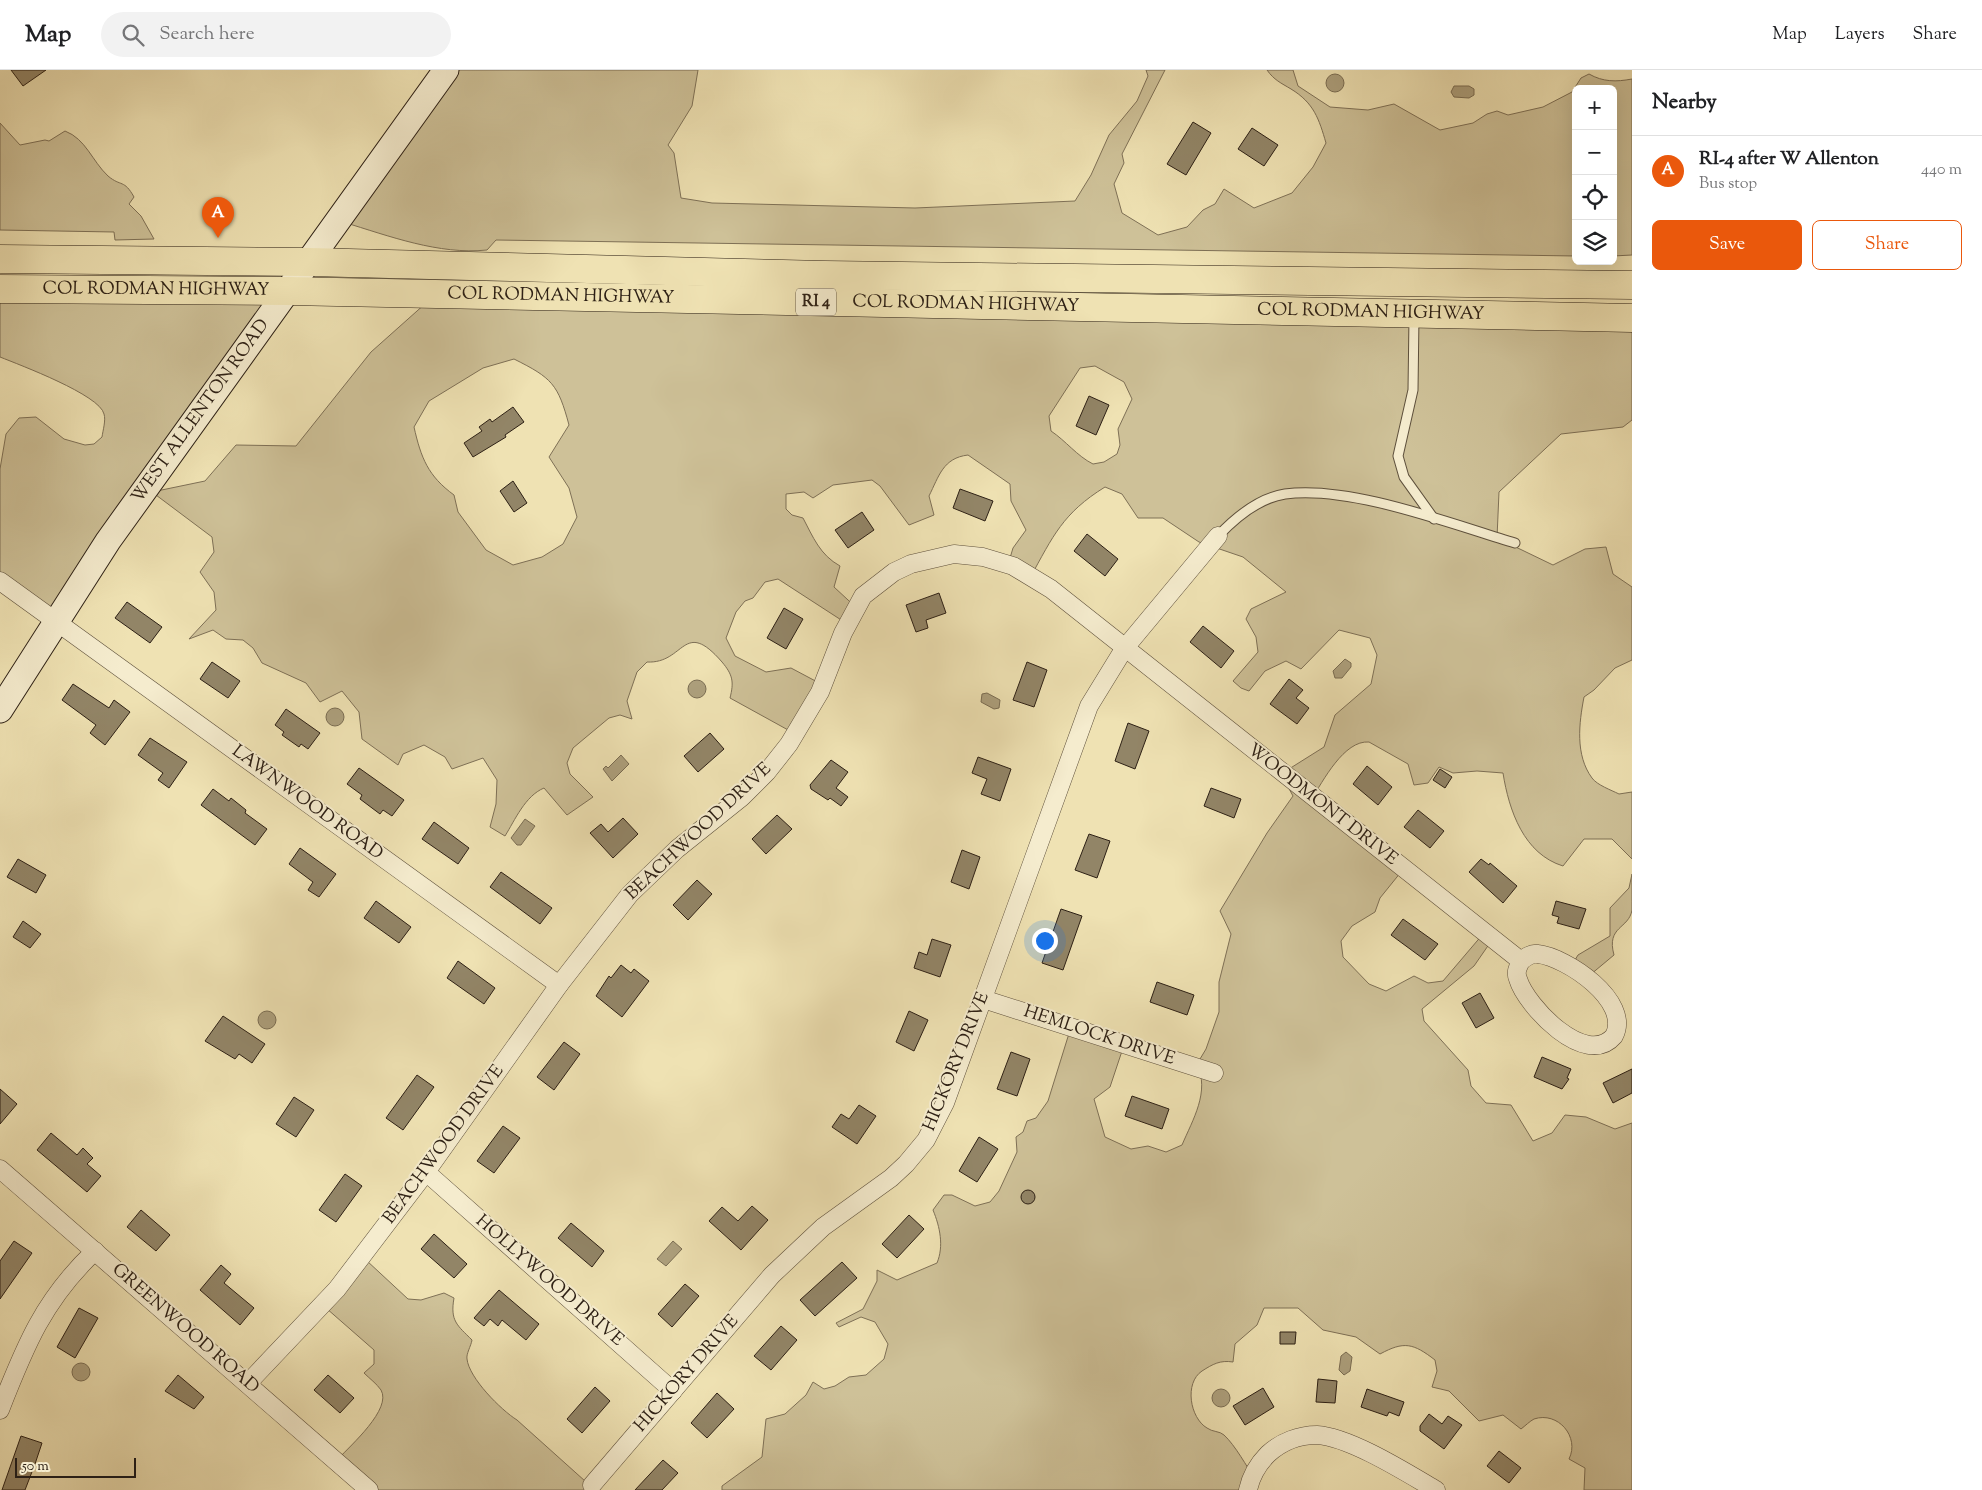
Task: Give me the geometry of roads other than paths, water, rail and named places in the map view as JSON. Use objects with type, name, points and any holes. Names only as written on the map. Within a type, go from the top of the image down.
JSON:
[{"type":"highway","name":"COL RODMAN HIGHWAY","points":[[0,259],[308,262],[825,275],[1632,285]]},
{"type":"highway","name":"COL RODMAN HIGHWAY","points":[[0,289],[287,291],[1632,318]]},
{"type":"street","name":"WEST ALLENTON ROAD","points":[[0,710],[108,541],[446,70]]},
{"type":"street","name":"HICKORY DRIVE","points":[[592,1485],[772,1275],[823,1227],[891,1178],[926,1140],[945,1103],[1089,706],[1124,649],[1218,536]]},
{"type":"street","name":"BEACHWOOD DRIVE","points":[[248,1383],[337,1290],[426,1172],[558,985],[630,894],[651,872],[742,798],[767,772],[806,718],[826,677],[853,613],[864,596],[894,572],[911,564],[954,554],[983,557],[1013,566],[1068,602],[1124,649]]},
{"type":"street","name":"LAWNWOOD ROAD","points":[[0,581],[558,985]]},
{"type":"street","name":"WOODMONT DRIVE","points":[[1124,649],[1521,961]]},
{"type":"street","points":[[1540,954],[1562,963],[1596,982],[1616,1000],[1620,1009],[1619,1027],[1614,1035],[1599,1046],[1590,1047],[1573,1040],[1557,1028],[1531,1000],[1518,980],[1516,974],[1521,961],[1526,956],[1540,954]]},
{"type":"street","name":"HEMLOCK DRIVE","points":[[983,999],[1214,1073]]},
{"type":"street","name":"GREENWOOD ROAD","points":[[0,1169],[369,1490]]},
{"type":"street","name":"HOLLYWOOD DRIVE","points":[[426,1172],[673,1390]]},
{"type":"street","points":[[0,1410],[32,1331],[66,1280],[95,1251]]},
{"type":"street","points":[[1248,1490],[1255,1469],[1275,1447],[1289,1440],[1317,1435],[1351,1445],[1404,1471],[1436,1490]]},
{"type":"lane","points":[[1414,314],[1413,390],[1398,456],[1404,477],[1434,519]]},
{"type":"lane","points":[[1218,536],[1233,521],[1250,509],[1284,494],[1323,495],[1370,501],[1515,543]]},
{"type":"place","name":"RI-4 after W Allenton","points":[[218,238]]}]
